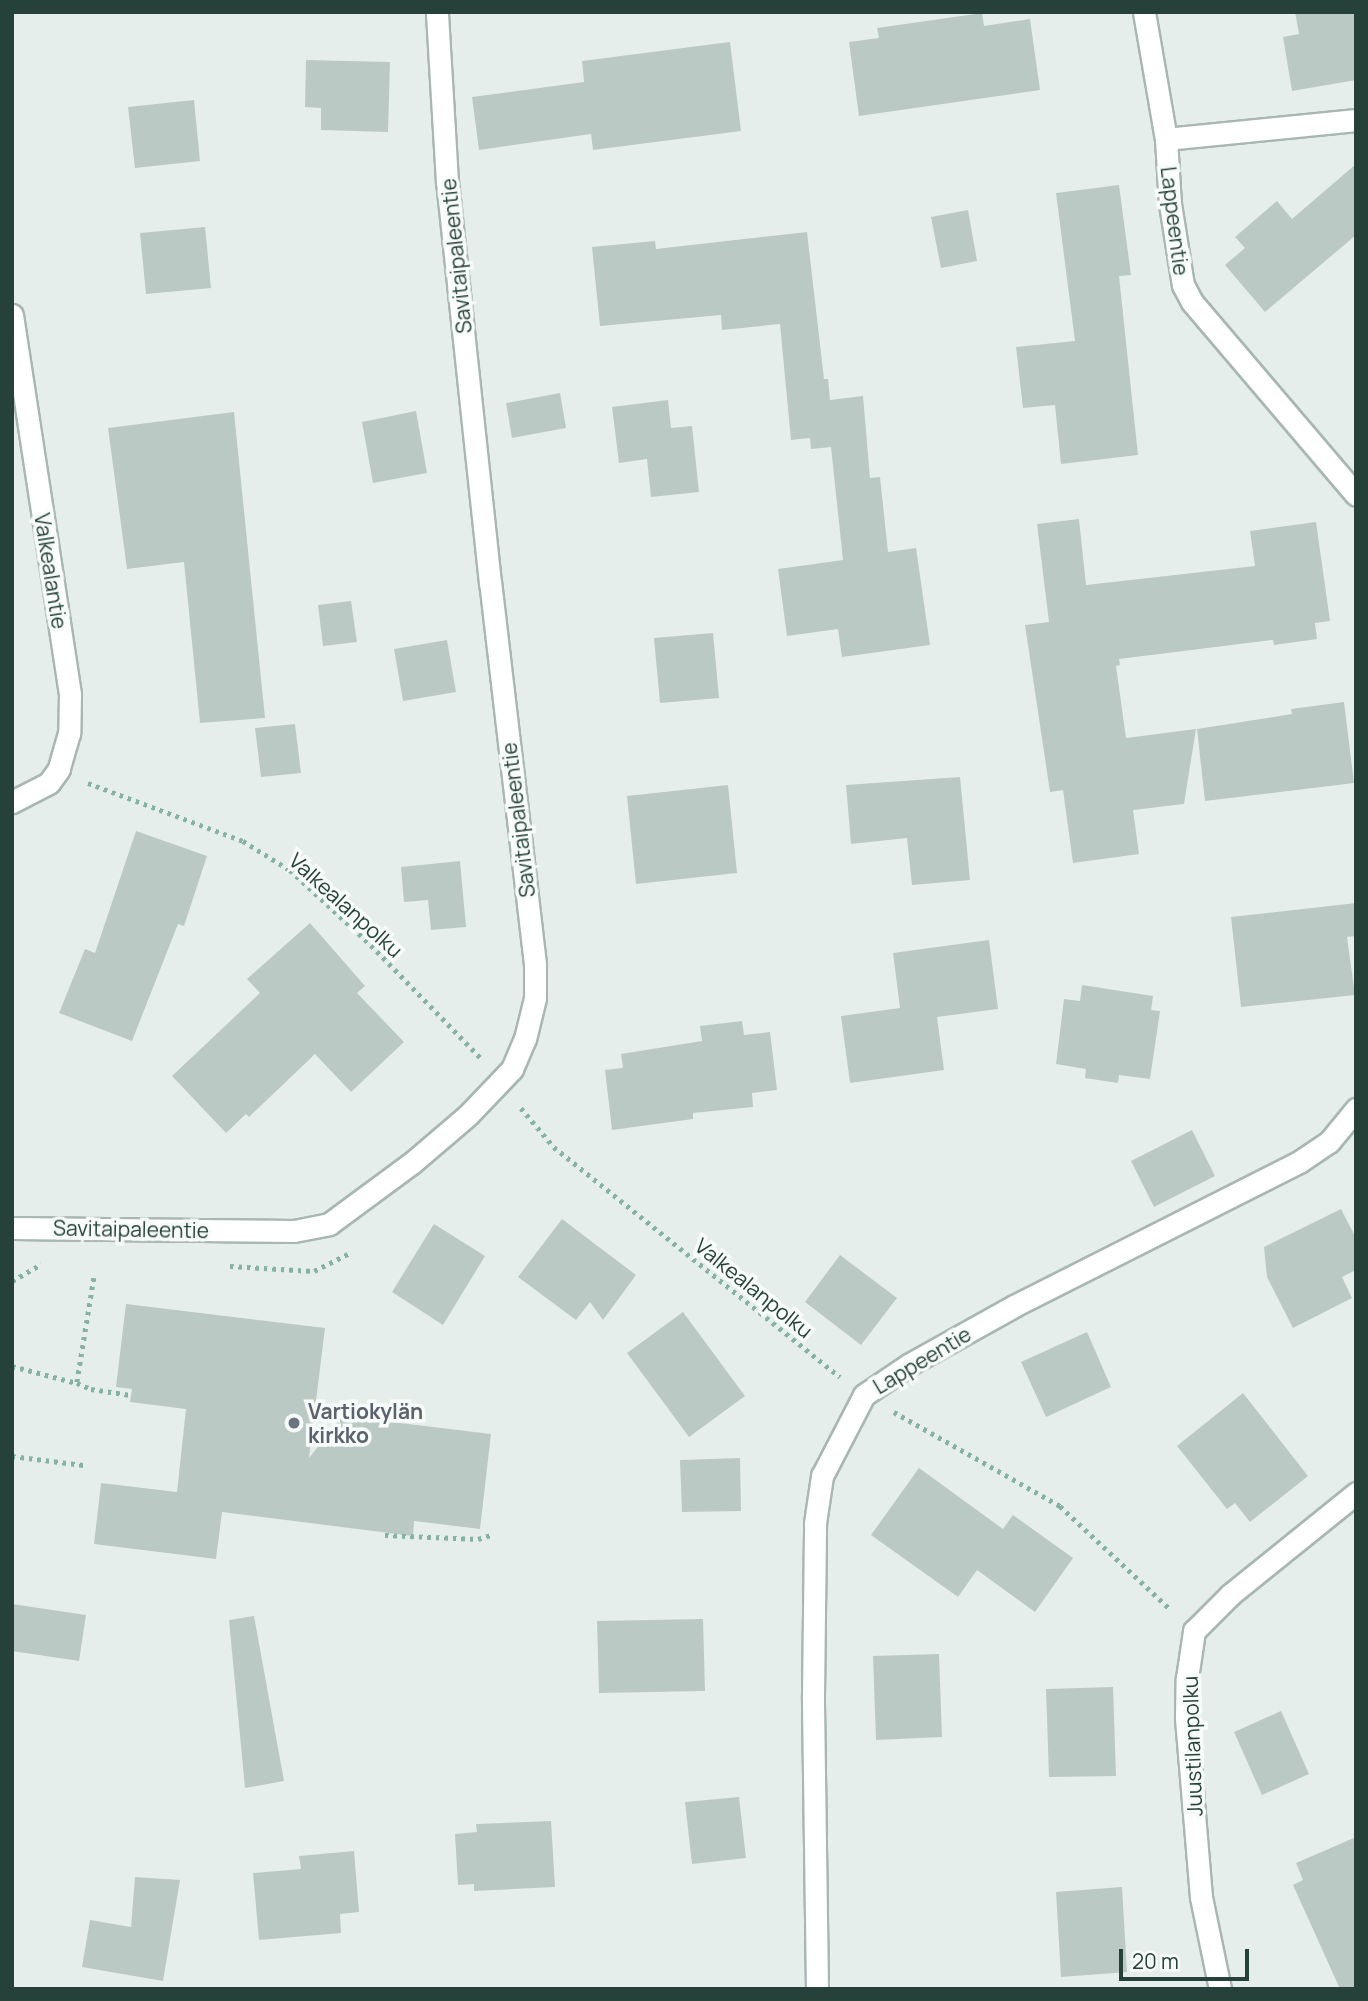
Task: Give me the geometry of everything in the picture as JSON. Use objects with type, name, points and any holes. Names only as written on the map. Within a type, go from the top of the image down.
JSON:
[{"type":"street","name":"Savitaipaleentie","points":[[12,1228],[294,1231],[329,1224],[413,1162],[468,1115],[512,1069],[525,1039],[535,998],[535,964],[489,583],[450,209],[437,12]]},
{"type":"street","name":"Lappeentie","points":[[1144,12],[1166,139],[1170,204],[1183,285],[1356,495]]},
{"type":"street","points":[[1166,139],[1356,120]]},
{"type":"street","name":"Valkealantie","points":[[12,315],[70,694],[69,733],[59,769]]},
{"type":"street","points":[[12,802],[49,783],[59,769]]},
{"type":"street","name":"Lappeentie","points":[[817,1989],[813,1695],[815,1523],[822,1476],[864,1395],[910,1364],[1014,1306],[1299,1162],[1329,1142],[1356,1109]]},
{"type":"street","points":[[1194,1631],[1231,1594],[1356,1493]]},
{"type":"street","name":"Juustilanpolku","points":[[1194,1631],[1187,1678],[1186,1717],[1200,1897],[1220,1989]]},
{"type":"path","name":"Valkealanpolku","points":[[59,769],[136,803],[243,841],[290,870],[370,945],[503,1080]]},
{"type":"path","name":"Valkealanpolku","points":[[521,1108],[554,1147],[844,1380]]},
{"type":"path","points":[[77,1384],[94,1278]]},
{"type":"path","points":[[12,1367],[131,1395]]},
{"type":"path","points":[[864,1395],[1060,1506],[1194,1631]]},
{"type":"path","points":[[12,1456],[83,1465]]},
{"type":"path","points":[[385,1535],[478,1539],[491,1535]]},
{"type":"building","points":[[1295,12],[1356,12],[1356,80],[1292,91],[1283,37],[1299,34]]},
{"type":"building","points":[[982,13],[984,26],[1030,19],[1040,90],[859,116],[849,42],[879,38],[877,28]]},
{"type":"building","points":[[730,42],[741,131],[593,150],[591,134],[479,150],[472,97],[584,82],[582,61]]},
{"type":"building","points":[[306,60],[390,62],[388,132],[321,130],[321,108],[305,107]]},
{"type":"building","points":[[194,100],[200,161],[135,168],[128,107]]},
{"type":"building","points":[[1356,164],[1356,235],[1265,312],[1225,265],[1245,248],[1235,237],[1277,201],[1292,219]]},
{"type":"building","points":[[1119,185],[1131,275],[1119,276],[1138,455],[1061,464],[1055,405],[1023,408],[1016,347],[1075,341],[1056,193]]},
{"type":"building","points":[[968,210],[977,261],[941,268],[931,217]]},
{"type":"building","points":[[205,227],[211,288],[146,294],[140,233]]},
{"type":"building","points":[[807,232],[824,379],[828,379],[830,400],[863,396],[870,478],[880,477],[888,552],[916,548],[930,645],[842,657],[838,629],[787,636],[778,569],[843,560],[831,447],[811,449],[810,438],[791,440],[780,324],[722,330],[721,315],[600,326],[592,247],[655,241],[656,249]]},
{"type":"building","points":[[560,393],[566,428],[512,438],[506,403]]},
{"type":"building","points":[[668,400],[671,428],[692,426],[699,492],[651,497],[647,459],[619,463],[612,407]]},
{"type":"building","points":[[416,411],[427,473],[373,483],[362,422]]},
{"type":"building","points":[[234,412],[265,718],[200,723],[184,562],[127,569],[108,428]]},
{"type":"building","points":[[1079,519],[1086,585],[1255,566],[1250,531],[1316,522],[1330,621],[1315,623],[1317,639],[1274,645],[1273,640],[1119,659],[1120,665],[1116,666],[1126,738],[1196,729],[1184,804],[1133,810],[1139,854],[1073,863],[1063,790],[1050,792],[1025,625],[1049,622],[1037,524]]},
{"type":"building","points":[[351,601],[357,642],[323,646],[318,605]]},
{"type":"building","points":[[713,633],[719,698],[660,703],[654,638]]},
{"type":"building","points":[[447,640],[456,692],[403,701],[394,649]]},
{"type":"building","points":[[1344,702],[1354,783],[1205,801],[1197,729],[1292,714],[1291,709]]},
{"type":"building","points":[[295,724],[301,773],[261,777],[255,728]]},
{"type":"building","points":[[960,777],[970,880],[912,885],[907,838],[851,844],[846,785]]},
{"type":"building","points":[[728,785],[737,873],[636,884],[627,796]]},
{"type":"building","points":[[136,831],[207,856],[184,926],[178,924],[132,1041],[59,1013],[85,949],[95,953]]},
{"type":"building","points":[[460,861],[466,927],[431,930],[428,900],[404,902],[401,867]]},
{"type":"building","points":[[1356,903],[1356,936],[1347,937],[1355,995],[1241,1007],[1231,917]]},
{"type":"building","points":[[310,923],[365,986],[357,993],[404,1042],[351,1092],[315,1054],[249,1117],[246,1114],[226,1133],[172,1076],[260,993],[247,979]]},
{"type":"building","points":[[989,940],[998,1009],[937,1017],[944,1070],[850,1083],[841,1016],[900,1008],[893,953]]},
{"type":"building","points":[[1082,985],[1153,996],[1151,1010],[1160,1011],[1150,1079],[1119,1075],[1118,1083],[1085,1078],[1086,1069],[1056,1064],[1064,999],[1080,1001]]},
{"type":"building","points":[[742,1021],[744,1035],[770,1032],[777,1090],[752,1093],[753,1107],[693,1113],[693,1119],[612,1130],[605,1070],[623,1068],[621,1054],[702,1041],[700,1026]]},
{"type":"building","points":[[1192,1130],[1215,1176],[1154,1207],[1131,1161]]},
{"type":"building","points":[[1341,1209],[1356,1238],[1356,1270],[1342,1277],[1352,1298],[1293,1328],[1267,1277],[1264,1247]]},
{"type":"building","points":[[562,1219],[636,1275],[603,1320],[590,1302],[576,1320],[518,1277]]},
{"type":"building","points":[[434,1224],[485,1256],[443,1325],[392,1292]]},
{"type":"building","points":[[840,1255],[897,1298],[861,1345],[805,1302]]},
{"type":"building","name":"Vartiokylän kirkko","points":[[126,1304],[325,1328],[309,1458],[342,1416],[491,1434],[480,1529],[414,1521],[413,1536],[222,1512],[216,1559],[94,1544],[101,1483],[177,1492],[186,1409],[130,1402],[132,1389],[116,1387]]},
{"type":"building","points":[[683,1312],[745,1396],[689,1437],[627,1353]]},
{"type":"building","points":[[1087,1332],[1111,1387],[1046,1417],[1021,1362]]},
{"type":"building","points":[[1243,1393],[1308,1476],[1250,1522],[1235,1503],[1227,1509],[1177,1446]]},
{"type":"building","points":[[740,1458],[741,1511],[682,1512],[680,1460]]},
{"type":"building","points":[[919,1468],[1003,1529],[1013,1515],[1073,1558],[1035,1612],[977,1570],[958,1597],[871,1535]]},
{"type":"building","points":[[12,1604],[86,1615],[79,1661],[12,1651]]},
{"type":"building","points":[[254,1616],[284,1781],[245,1788],[229,1620]]},
{"type":"building","points":[[703,1619],[705,1691],[599,1693],[597,1621]]},
{"type":"building","points":[[939,1654],[942,1737],[876,1740],[873,1656]]},
{"type":"building","points":[[1113,1687],[1116,1776],[1049,1777],[1046,1689]]},
{"type":"building","points":[[1281,1711],[1309,1774],[1262,1795],[1234,1732]]},
{"type":"building","points":[[739,1797],[746,1858],[692,1864],[685,1802]]},
{"type":"building","points":[[551,1821],[555,1887],[474,1891],[474,1884],[458,1885],[455,1834],[477,1832],[476,1824]]},
{"type":"building","points":[[1356,1837],[1356,1989],[1340,1989],[1293,1885],[1303,1880],[1296,1863]]},
{"type":"building","points":[[354,1851],[359,1912],[340,1914],[341,1933],[259,1940],[253,1873],[301,1869],[299,1856]]},
{"type":"building","points":[[135,1877],[180,1880],[163,1981],[82,1967],[90,1920],[131,1927]]},
{"type":"building","points":[[1122,1887],[1127,1972],[1061,1977],[1056,1892]]},
{"type":"place","name":"Vartiokylän kirkko","points":[[294,1423]]}]
